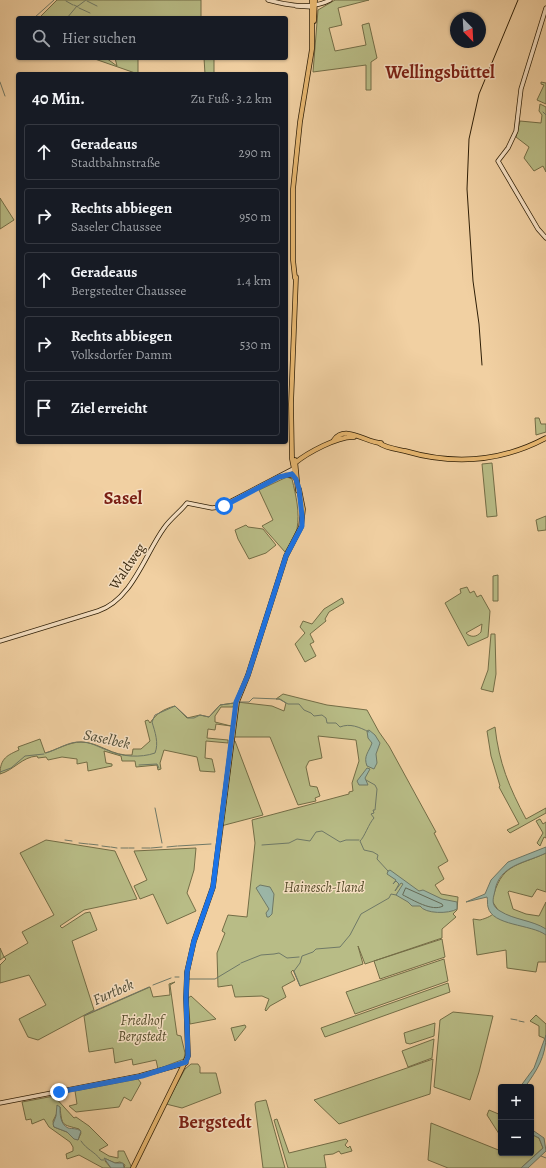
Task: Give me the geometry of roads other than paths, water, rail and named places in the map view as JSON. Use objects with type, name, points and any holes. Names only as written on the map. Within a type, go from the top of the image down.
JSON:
[{"type":"main road","points":[[132,1168],[186,1062],[189,1049],[186,998],[187,972],[194,941],[213,887],[236,702],[248,675],[286,556],[301,527],[302,513],[299,489],[295,477],[293,454],[291,391],[295,278],[292,215],[300,122],[310,68],[314,4],[295,5],[268,0]]},
{"type":"main road","points":[[546,8],[528,65],[520,100],[516,131],[508,148],[498,161],[535,223],[546,238]]},
{"type":"main road","points":[[279,477],[306,456],[334,440],[338,436],[343,435],[356,437],[425,456],[472,460],[522,450],[546,438]]},
{"type":"main road","points":[[456,458],[490,457]]},
{"type":"main road","points":[[279,477],[286,474],[294,466]]},
{"type":"main road","points":[[286,474],[295,477]]},
{"type":"main road","name":"Waldweg","points":[[0,640],[98,611],[111,605],[137,575],[165,526],[187,503],[214,508],[279,477]]},
{"type":"main road","points":[[0,1103],[139,1076],[186,1062]]},
{"type":"main road","points":[[178,1064],[182,1066],[182,1069]]},
{"type":"water","points":[[369,730],[375,735],[380,743],[376,754],[377,763],[374,769],[367,766],[366,763],[366,757],[372,743],[368,738],[367,731]]},
{"type":"water","points":[[367,768],[370,769],[365,778],[368,785],[359,785],[357,781]]},
{"type":"water","points":[[546,847],[546,853],[510,868],[504,873],[496,886],[493,900],[494,906],[505,914],[541,926],[546,929],[546,935],[539,931],[497,918],[491,913],[488,907],[487,897],[466,902],[485,894],[491,880],[508,862]]},
{"type":"water","points":[[390,870],[419,891],[423,890],[442,899],[457,902],[457,909],[449,912],[432,912],[423,909],[420,906],[412,906],[396,895],[403,884],[401,883],[395,891],[399,884],[396,881],[393,884],[396,880],[387,874]]},
{"type":"water","points":[[260,885],[270,887],[274,894],[272,914],[269,917],[267,917],[266,913],[269,909],[256,888]]},
{"type":"water","points":[[546,1035],[543,1057],[527,1084],[522,1084],[534,1068]]},
{"type":"water","points":[[57,1105],[60,1107],[63,1124],[68,1128],[81,1131],[78,1140],[74,1139],[67,1132],[54,1127],[53,1124],[56,1116]]},
{"type":"water","points":[[534,1131],[544,1138],[546,1151],[528,1168],[521,1168],[543,1148],[539,1138],[534,1136]]},
{"type":"water","points":[[104,1158],[115,1163],[123,1163],[124,1168],[111,1168]]},
{"type":"waterway","points":[[36,16],[54,0]]},
{"type":"waterway","points":[[78,6],[86,0]]},
{"type":"waterway","points":[[66,1],[73,5]]},
{"type":"waterway","points":[[87,1],[97,6]]},
{"type":"waterway","points":[[74,5],[78,7]]},
{"type":"waterway","points":[[69,16],[77,6]]},
{"type":"waterway","points":[[79,8],[90,13]]},
{"type":"waterway","points":[[0,82],[5,96]]},
{"type":"waterway","points":[[543,112],[546,115]]},
{"type":"waterway","name":"Saselbek","points":[[239,702],[249,702],[253,698],[279,699],[288,704],[299,704],[304,710],[314,716],[322,715],[326,718],[327,723],[336,723],[340,727],[347,725],[354,726],[369,732]]},
{"type":"waterway","name":"Saselbek","points":[[46,753],[68,744],[85,742],[118,754],[137,756],[149,755],[155,753],[157,745],[152,722],[155,715],[175,706],[188,718],[194,718],[200,715],[209,717],[220,705],[234,703]]},
{"type":"waterway","name":"Saselbek","points":[[0,772],[11,768],[25,756],[44,754]]},
{"type":"waterway","points":[[139,765],[157,764],[159,768]]},
{"type":"waterway","name":"Saselbek","points":[[366,780],[375,785],[377,789],[375,810],[373,810],[374,813],[371,814],[374,818],[360,841],[364,850],[378,855],[377,859],[388,871]]},
{"type":"waterway","points":[[155,808],[162,843]]},
{"type":"waterway","points":[[262,845],[289,843],[297,839],[310,841],[316,832],[322,831],[340,842],[346,840],[359,840]]},
{"type":"waterway","points":[[65,840],[72,841]]},
{"type":"waterway","points":[[79,843],[88,844]]},
{"type":"waterway","points":[[89,844],[98,845]]},
{"type":"waterway","points":[[178,846],[211,844]]},
{"type":"waterway","points":[[102,846],[110,847]]},
{"type":"waterway","points":[[167,847],[177,846]]},
{"type":"waterway","points":[[111,847],[117,848]]},
{"type":"waterway","points":[[151,848],[162,847]]},
{"type":"waterway","points":[[121,848],[128,848]]},
{"type":"waterway","points":[[129,848],[134,848]]},
{"type":"waterway","points":[[142,848],[150,848]]},
{"type":"waterway","name":"Furtbek","points":[[300,986],[294,971],[300,963],[302,956],[313,952],[316,949],[340,947],[350,935],[361,914],[389,898],[391,894],[396,895]]},
{"type":"waterway","name":"Furtbek","points":[[241,963],[261,955],[279,953],[287,958],[299,957]]},
{"type":"waterway","name":"Furtbek","points":[[189,979],[215,979],[240,964]]},
{"type":"waterway","name":"Furtbek","points":[[153,985],[171,978]]},
{"type":"waterway","name":"Furtbek","points":[[85,1015],[149,987]]},
{"type":"waterway","points":[[511,1019],[517,1020]]},
{"type":"waterway","points":[[519,1021],[524,1022]]},
{"type":"waterway","points":[[81,1141],[101,1160],[104,1160]]},
{"type":"waterway","points":[[541,1156],[546,1158]]},
{"type":"tram line","points":[[482,365],[479,324],[473,281],[467,189],[469,139],[479,94],[518,0]]},
{"type":"district","name":"Wellingsbüttel","points":[[440,72]]},
{"type":"district","name":"Sasel","points":[[123,498]]},
{"type":"district","name":"Bergstedt","points":[[215,1122]]},
{"type":"park label","name":"Hainesch-Iland","points":[[324,887]]},
{"type":"park label","name":"Friedhof Bergstedt","points":[[142,1028]]}]
